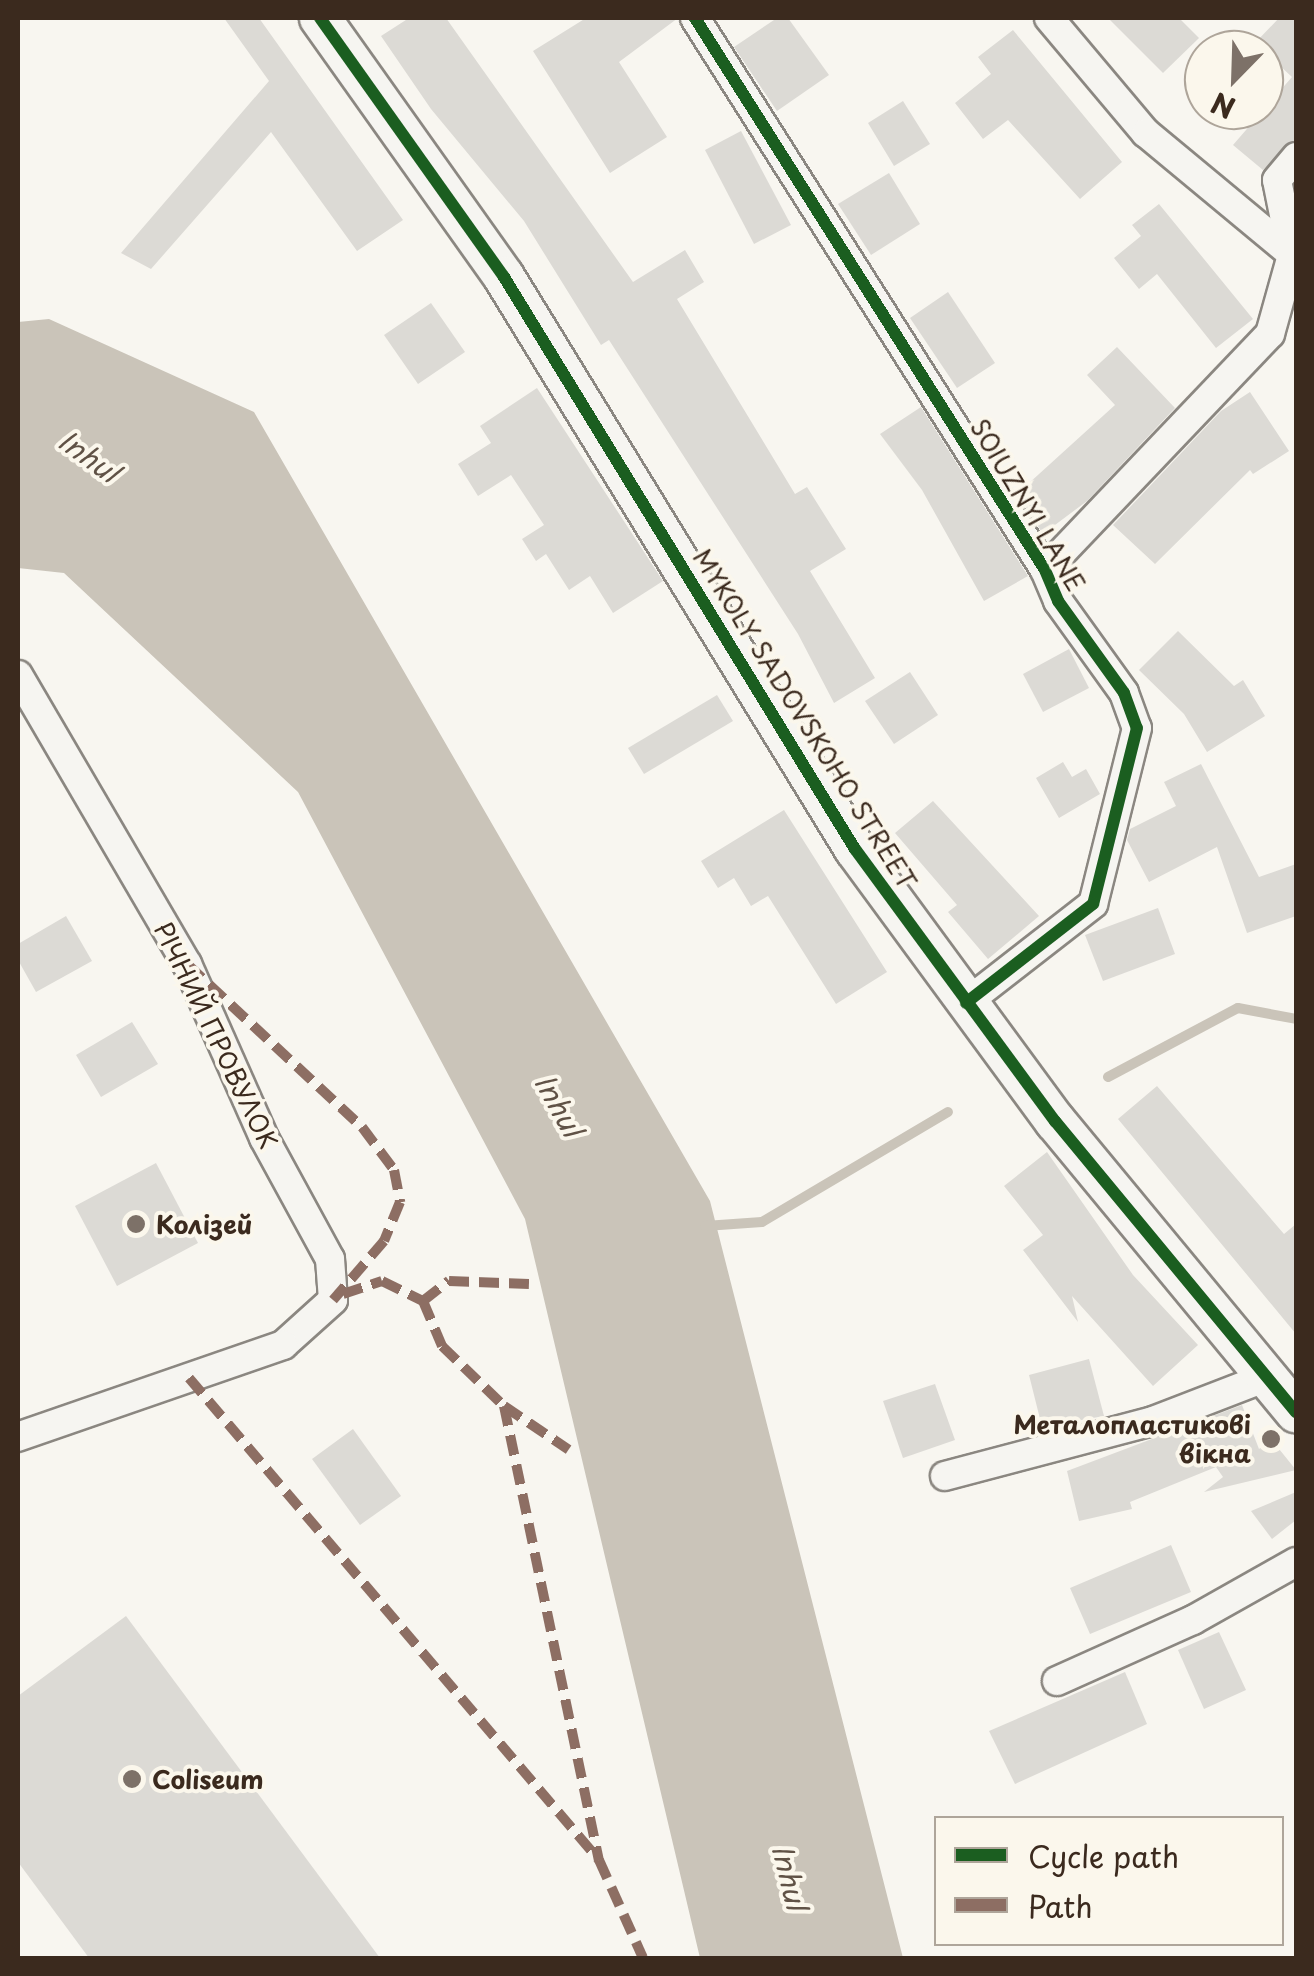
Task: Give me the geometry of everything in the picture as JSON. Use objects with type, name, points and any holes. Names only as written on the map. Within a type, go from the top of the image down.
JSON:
[{"type":"street","name":"MYKOLY SADOVSKOHO STREET","points":[[320,18],[504,278],[855,849],[966,1002],[1296,1412]]},
{"type":"street","name":"SOIUZNYI LANE","points":[[695,18],[1046,570],[1058,601],[1124,692],[1138,728],[1093,904],[966,1002]]},
{"type":"street","points":[[1050,18],[1146,133],[1294,256]]},
{"type":"street","points":[[1046,570],[1270,334],[1294,256],[1277,180],[1296,157]]},
{"type":"street","name":"РІЧНИЙ ПРОВУЛОК","points":[[18,675],[187,964],[264,1138],[330,1258],[332,1300],[283,1345],[18,1437]]},
{"type":"street","points":[[945,1476],[1153,1421],[1267,1377]]},
{"type":"street","points":[[1057,1682],[1193,1620],[1296,1562]]},
{"type":"water","name":"Inhul","points":[[49,319],[254,412],[710,1201],[903,1958],[700,1958],[525,1219],[298,792],[64,573],[18,568],[18,322]]},
{"type":"building","points":[[224,18],[259,18],[403,220],[357,251],[271,132],[151,269],[121,253],[269,81]]},
{"type":"building","points":[[409,18],[446,18],[633,282],[685,250],[704,282],[677,299],[795,494],[807,487],[846,549],[810,571],[875,678],[834,703],[798,634],[609,340],[601,345],[524,221],[431,109],[381,36]]},
{"type":"building","points":[[586,18],[678,18],[619,62],[667,137],[610,173],[533,51]]},
{"type":"building","points":[[777,18],[788,18],[829,75],[777,111],[734,47]]},
{"type":"building","points":[[1108,18],[1179,18],[1191,30],[1184,30],[1184,53],[1163,73]]},
{"type":"building","points":[[1279,18],[1296,18],[1296,140],[1263,170],[1233,145],[1246,130],[1284,130],[1284,86],[1292,77],[1284,70],[1284,30],[1267,30]]},
{"type":"building","points":[[1013,30],[1122,162],[1080,199],[1008,120],[983,139],[955,103],[991,74],[978,57]]},
{"type":"building","points":[[903,101],[930,144],[894,166],[868,123]]},
{"type":"building","points":[[741,131],[791,225],[754,244],[705,150]]},
{"type":"building","points":[[889,173],[920,224],[871,255],[838,204]]},
{"type":"building","points":[[1159,204],[1253,319],[1216,348],[1157,274],[1139,289],[1114,258],[1141,236],[1132,225]]},
{"type":"building","points":[[948,292],[995,363],[957,388],[910,318]]},
{"type":"building","points":[[431,303],[465,352],[418,384],[384,335]]},
{"type":"building","points":[[1117,347],[1175,408],[1087,501],[1043,534],[1017,494],[1115,405],[1087,375]]},
{"type":"building","points":[[537,388],[663,581],[613,613],[590,576],[569,590],[546,554],[536,561],[522,539],[544,525],[511,475],[478,496],[458,464],[491,443],[480,426]]},
{"type":"building","points":[[1250,392],[1289,451],[1253,474],[1250,470],[1155,564],[1113,525],[1221,411]]},
{"type":"building","points":[[921,407],[1028,576],[984,601],[922,490],[880,434]]},
{"type":"building","points":[[1178,631],[1234,686],[1243,680],[1265,716],[1207,752],[1184,714],[1139,670]]},
{"type":"building","points":[[1069,649],[1089,688],[1043,712],[1023,674]]},
{"type":"building","points":[[910,672],[938,715],[894,744],[865,701]]},
{"type":"building","points":[[717,695],[733,721],[644,774],[628,748]]},
{"type":"building","points":[[1063,762],[1072,777],[1086,769],[1100,794],[1059,818],[1036,778]]},
{"type":"building","points":[[1201,764],[1259,877],[1296,864],[1296,916],[1247,933],[1217,847],[1149,882],[1127,840],[1130,829],[1176,806],[1164,782]]},
{"type":"building","points":[[933,801],[1039,916],[988,959],[948,912],[957,905],[895,833]]},
{"type":"building","points":[[784,810],[887,972],[836,1004],[768,896],[751,906],[734,878],[718,888],[701,861]]},
{"type":"building","points":[[1158,908],[1175,954],[1103,981],[1085,935]]},
{"type":"building","points":[[66,916],[92,961],[36,992],[18,960],[18,944]]},
{"type":"building","points":[[132,1022],[158,1064],[101,1097],[76,1055]]},
{"type":"building","points":[[1157,1086],[1284,1234],[1296,1224],[1296,1334],[1118,1119]]},
{"type":"building","points":[[1047,1152],[1133,1275],[1198,1345],[1153,1386],[1072,1296],[1078,1322],[1023,1250],[1043,1235],[1004,1186]]},
{"type":"building","name":"Колізей","points":[[156,1163],[198,1243],[117,1286],[75,1206]]},
{"type":"building","points":[[1089,1359],[1104,1416],[1042,1427],[1029,1375]]},
{"type":"building","points":[[935,1384],[955,1440],[903,1458],[883,1401]]},
{"type":"building","points":[[1242,1405],[1259,1449],[1271,1439],[1296,1470],[1204,1492],[1223,1477],[1216,1467],[1130,1502],[1132,1509],[1079,1521],[1067,1471]]},
{"type":"building","points":[[353,1429],[401,1496],[360,1525],[312,1459]]},
{"type":"building","points":[[1296,1492],[1296,1520],[1272,1539],[1251,1511]]},
{"type":"building","points":[[1171,1545],[1191,1592],[1090,1634],[1070,1588]]},
{"type":"building","name":"Coliseum","points":[[126,1616],[380,1958],[89,1958],[18,1862],[18,1696]]},
{"type":"building","points":[[1219,1632],[1246,1690],[1204,1709],[1178,1650]]},
{"type":"building","points":[[1125,1672],[1147,1724],[1015,1784],[989,1731]]},
{"type":"waterway","points":[[1108,1077],[1238,1008],[1296,1019]]},
{"type":"waterway","points":[[705,1226],[762,1222],[948,1112]]},
{"type":"marked path","points":[[187,964],[362,1127],[394,1170],[400,1202],[384,1241],[333,1300]]},
{"type":"marked path","points":[[343,1294],[382,1281],[423,1301],[442,1346],[504,1406],[569,1450]]},
{"type":"marked path","points":[[423,1301],[449,1281],[529,1284]]},
{"type":"marked path","points":[[189,1378],[599,1860]]},
{"type":"marked path","points":[[504,1406],[599,1860],[643,1958]]},
{"type":"cycle path","points":[[320,18],[504,277],[855,849],[1055,1121],[1296,1412]]},
{"type":"cycle path","points":[[695,18],[1045,570],[1058,601],[1124,693],[1137,728],[1093,904],[966,1003]]},
{"type":"place","name":"Колізей","points":[[136,1224]]},
{"type":"place","name":"Металопластикові вікна","points":[[1271,1439]]},
{"type":"place","name":"Coliseum","points":[[132,1779]]}]
